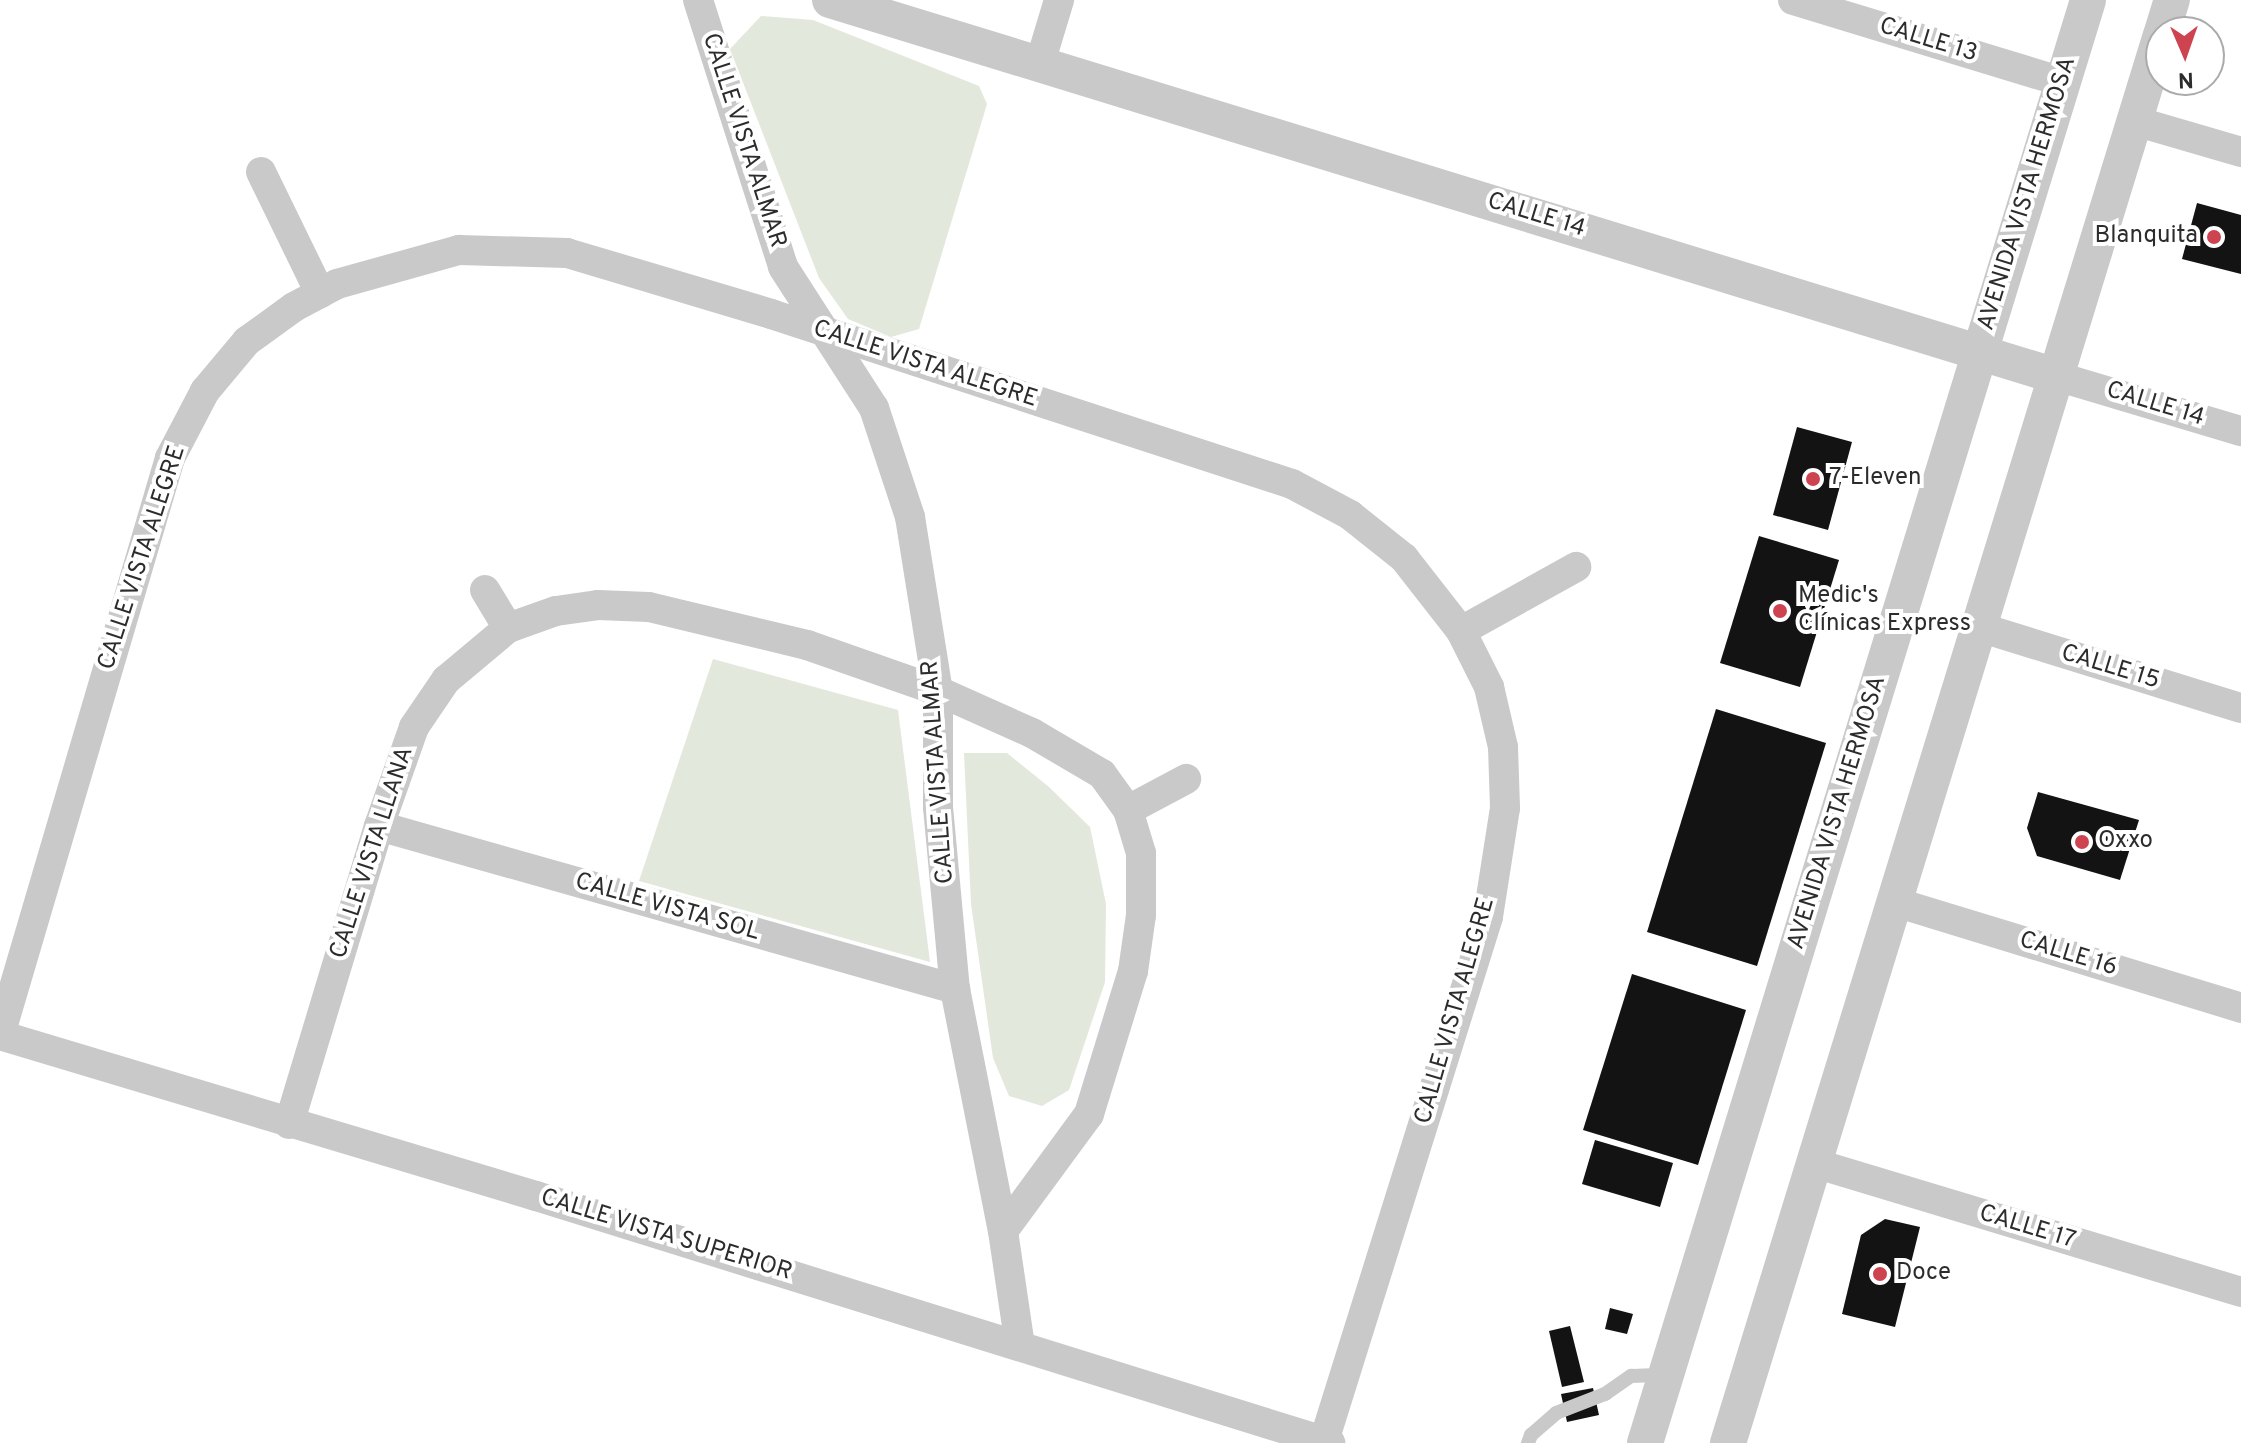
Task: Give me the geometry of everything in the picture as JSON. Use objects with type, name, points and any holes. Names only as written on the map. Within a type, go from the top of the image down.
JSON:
[{"type":"street","name":"CALLE VISTA ALMAR","points":[[698,0],[783,267],[874,408],[910,517],[938,691],[938,807],[955,989],[1003,1231],[1020,1346]]},
{"type":"street","name":"CALLE 14","points":[[830,0],[2241,431]]},
{"type":"street","points":[[1040,63],[1059,0]]},
{"type":"street","name":"CALLE 13","points":[[1793,0],[2063,82]]},
{"type":"street","name":"AVENIDA VISTA HERMOSA","points":[[1645,1443],[2088,0]]},
{"type":"street","points":[[1737,1441],[1814,1163],[2145,89]]},
{"type":"street","points":[[2135,121],[2241,152]]},
{"type":"street","points":[[261,172],[320,293]]},
{"type":"street","name":"CALLE VISTA ALEGRE","points":[[0,1035],[170,458],[205,391],[247,341],[337,284],[459,250],[567,253],[1292,484],[1350,515],[1404,558],[1461,631],[1489,687],[1503,747],[1505,808],[1488,917],[1327,1442]]},
{"type":"street","points":[[1461,631],[1576,567]]},
{"type":"street","points":[[485,590],[508,628]]},
{"type":"street","name":"CALLE VISTA LLANA","points":[[289,1124],[379,826],[414,727],[446,680],[508,628],[556,611],[598,605],[649,607],[807,645],[938,691],[1032,733],[1102,774],[1128,810],[1141,853],[1141,915],[1133,971],[1089,1114],[1003,1231]]},
{"type":"street","name":"CALLE 15","points":[[1979,627],[2241,708]]},
{"type":"street","points":[[1128,810],[1186,779]]},
{"type":"street","name":"CALLE VISTA SOL","points":[[379,826],[955,989]]},
{"type":"street","name":"CALLE 16","points":[[1895,902],[2241,1008]]},
{"type":"street","name":"CALLE VISTA SUPERIOR","points":[[0,1035],[552,1201],[1327,1442]]},
{"type":"street","name":"CALLE 17","points":[[1814,1163],[2241,1292]]},
{"type":"lane","points":[[1528,1443],[1531,1435],[1556,1413],[1605,1394],[1631,1376],[1666,1375]]},
{"type":"shaded area","points":[[761,16],[813,20],[979,86],[987,104],[919,329],[891,337],[848,319],[819,278],[730,49]]},
{"type":"shaded area","points":[[713,659],[898,710],[930,962],[639,881]]},
{"type":"shaded area","points":[[964,753],[1007,753],[1049,787],[1090,827],[1106,904],[1105,982],[1069,1090],[1042,1106],[1009,1096],[993,1058],[971,904]]},
{"type":"building","name":"Blanquita","points":[[2197,203],[2241,215],[2241,274],[2182,259]]},
{"type":"building","name":"7-Eleven","points":[[1797,427],[1852,442],[1828,530],[1773,515]]},
{"type":"building","name":"Medic's Clínicas Express","points":[[1759,536],[1839,560],[1800,687],[1720,663]]},
{"type":"building","points":[[1716,709],[1826,743],[1757,966],[1647,932]]},
{"type":"building","name":"Oxxo","points":[[2038,792],[2139,820],[2120,880],[2037,856],[2027,828]]},
{"type":"building","points":[[1632,974],[1746,1010],[1698,1165],[1583,1130]]},
{"type":"building","points":[[1595,1140],[1673,1163],[1660,1207],[1582,1184]]},
{"type":"building","name":"Doce","points":[[1885,1219],[1920,1227],[1895,1327],[1842,1314],[1861,1235]]},
{"type":"building","points":[[1610,1308],[1633,1314],[1627,1334],[1605,1329]]},
{"type":"building","points":[[1570,1326],[1584,1382],[1562,1387],[1549,1331]]},
{"type":"building","points":[[1593,1388],[1599,1415],[1567,1422],[1561,1394]]},
{"type":"place","name":"Blanquita","points":[[2214,237]]},
{"type":"place","name":"7-Eleven","points":[[1813,479]]},
{"type":"place","name":"Medic's Clínicas Express","points":[[1780,611]]},
{"type":"place","name":"Oxxo","points":[[2082,842]]},
{"type":"place","name":"Doce","points":[[1880,1274]]}]
